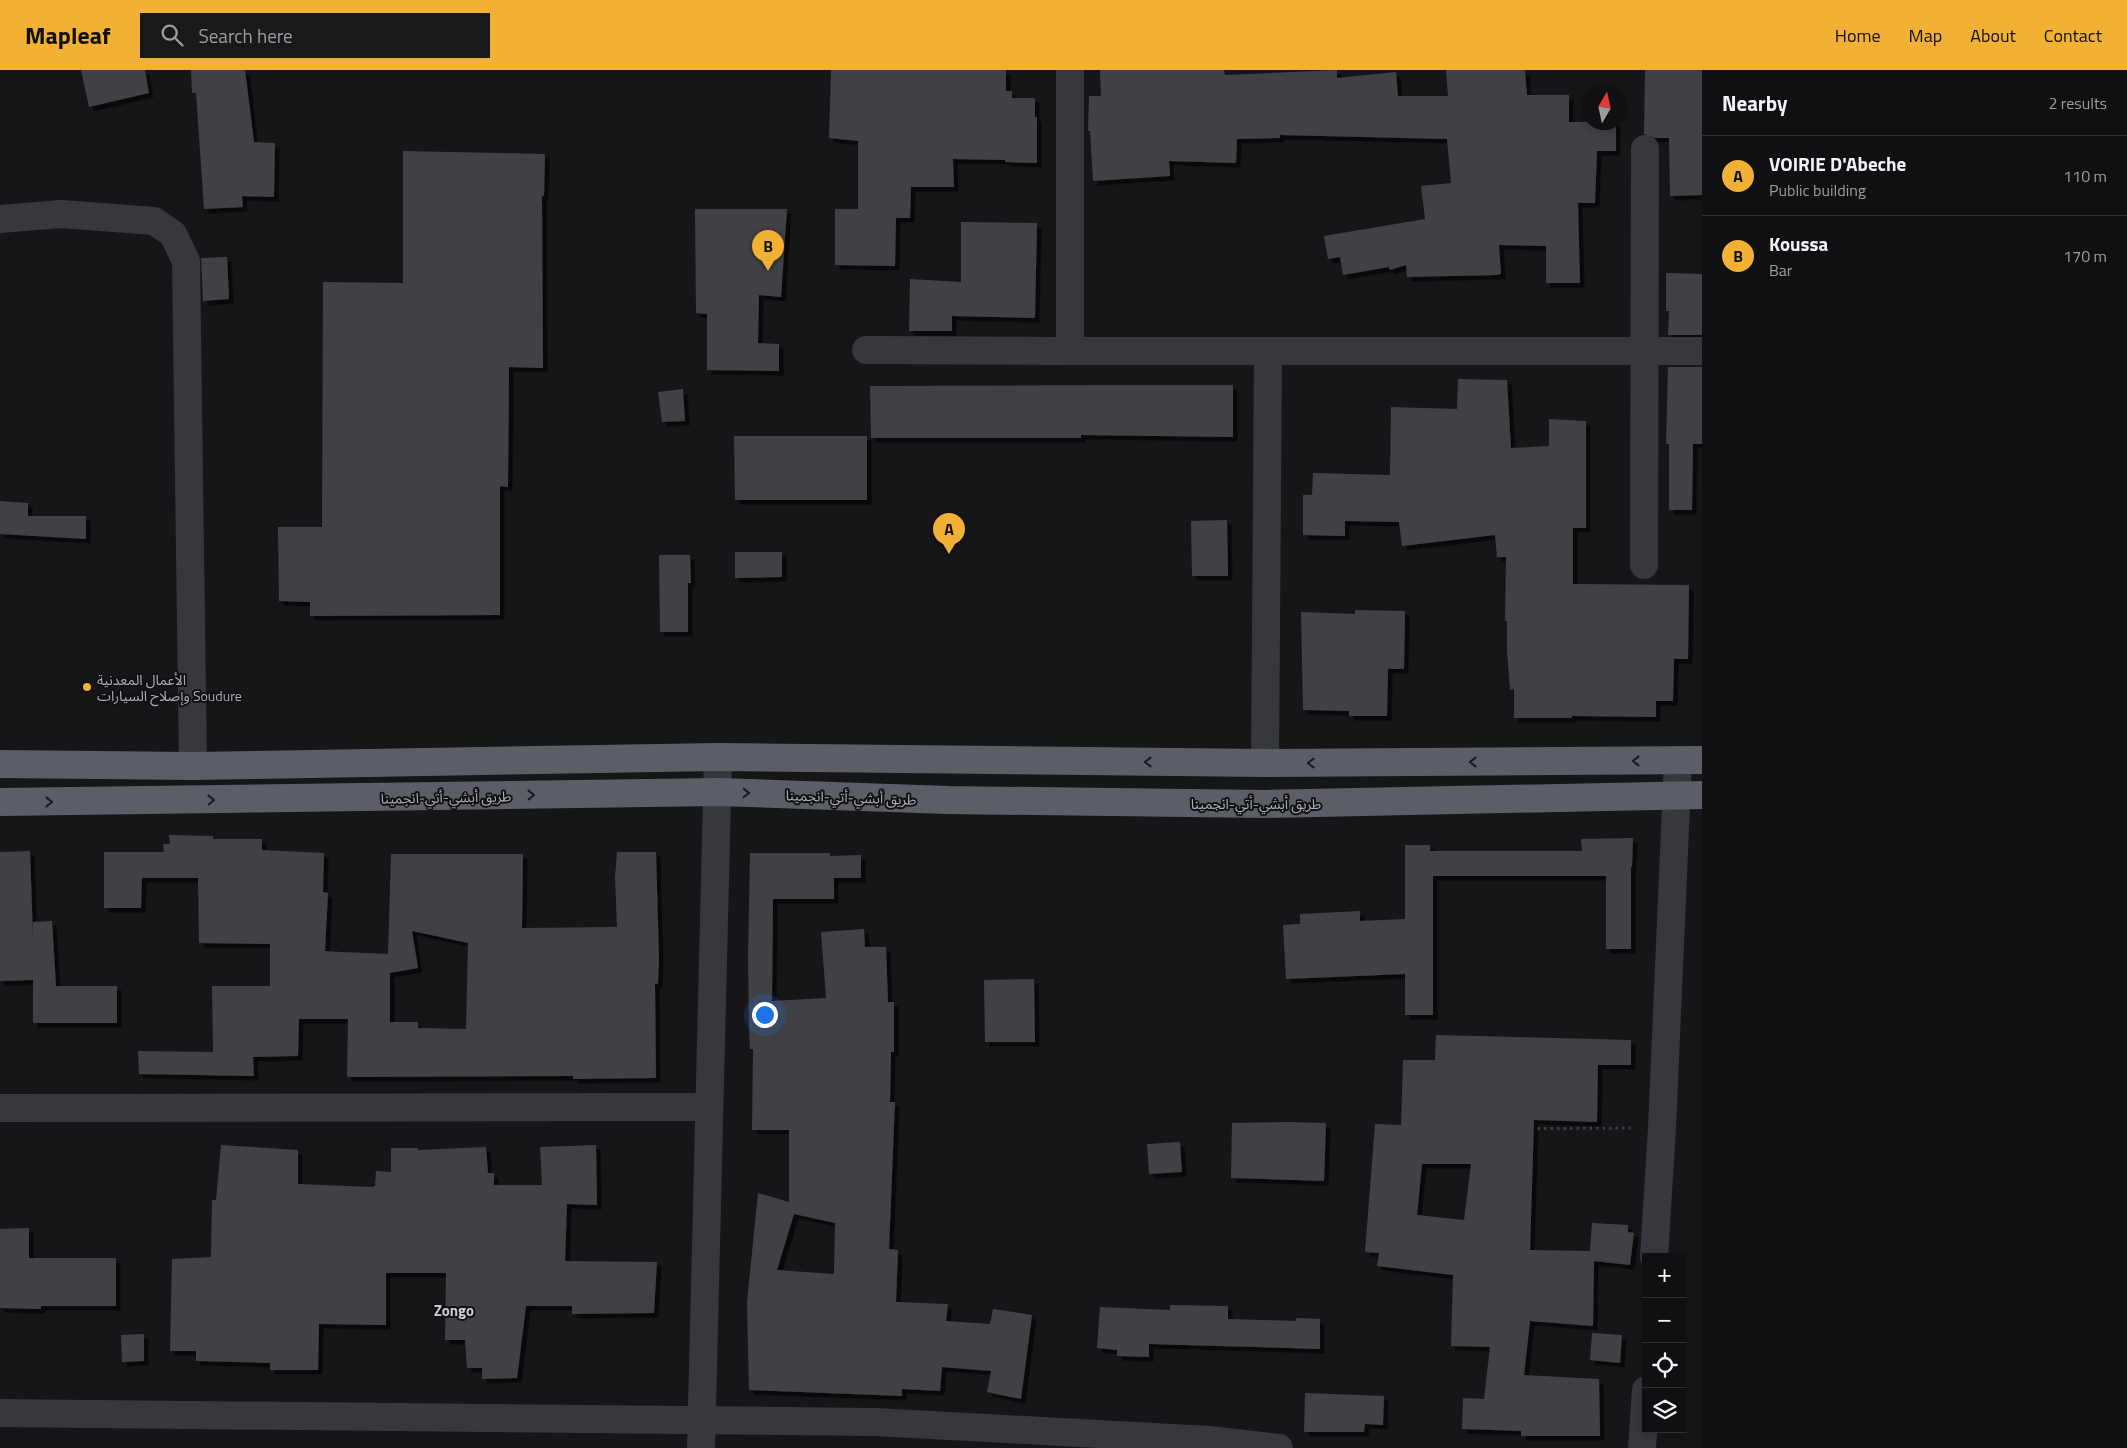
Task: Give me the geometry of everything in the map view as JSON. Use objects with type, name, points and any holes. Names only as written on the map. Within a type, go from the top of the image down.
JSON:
[{"type":"highway","points":[[0,764],[193,766],[718,757],[1265,763],[1690,760]]},
{"type":"highway","points":[[948,800],[949,760]]},
{"type":"highway","name":"طريق أبشي-أتي-انجمينا","points":[[0,802],[719,792],[948,800],[1264,804],[1689,795]]},
{"type":"street","points":[[1070,70],[1070,351]]},
{"type":"street","points":[[1644,565],[1643,351],[1645,149]]},
{"type":"street","points":[[0,219],[61,214],[154,221],[173,234],[186,261],[193,766]]},
{"type":"street","points":[[866,350],[1268,352],[1702,351]]},
{"type":"street","points":[[1265,763],[1268,352]]},
{"type":"street","points":[[702,1448],[709,1107],[719,792],[718,757]]},
{"type":"street","points":[[1654,1253],[1662,1128],[1689,795],[1690,760]]},
{"type":"street","points":[[0,1108],[709,1107]]},
{"type":"street","points":[[0,1413],[875,1422],[1209,1440],[1279,1448]]},
{"type":"street","points":[[1642,1448],[1643,1433]]},
{"type":"path","points":[[1466,1129],[1662,1128]]},
{"type":"building","points":[[81,70],[145,70],[149,93],[89,107]]},
{"type":"building","points":[[191,70],[245,70],[254,142],[275,143],[274,197],[242,196],[243,207],[204,209],[196,93],[192,93]]},
{"type":"building","points":[[831,70],[1006,70],[1006,91],[1012,91],[1012,98],[1035,98],[1037,163],[953,159],[954,187],[911,187],[910,218],[896,218],[895,266],[835,265],[835,209],[858,209],[858,141],[829,138]]},
{"type":"building","points":[[1100,70],[1224,70],[1225,75],[1337,70],[1337,78],[1396,72],[1398,96],[1448,96],[1446,70],[1525,70],[1527,95],[1569,95],[1569,122],[1582,122],[1582,130],[1616,130],[1616,151],[1597,151],[1595,203],[1578,203],[1580,283],[1546,283],[1546,246],[1499,245],[1501,274],[1496,275],[1407,277],[1406,265],[1390,270],[1389,267],[1343,275],[1340,257],[1328,259],[1324,236],[1425,219],[1421,186],[1451,183],[1447,139],[1280,135],[1280,138],[1237,139],[1236,163],[1169,161],[1170,176],[1093,181],[1090,131],[1088,131],[1089,96],[1101,96]]},
{"type":"building","points":[[1645,70],[1702,70],[1702,195],[1670,196],[1669,138],[1655,138],[1644,134]]},
{"type":"building","points":[[403,151],[545,154],[544,196],[542,196],[543,368],[509,367],[508,487],[500,486],[500,615],[310,616],[310,602],[279,601],[278,527],[322,527],[323,282],[403,283]]},
{"type":"building","points":[[695,209],[787,209],[781,297],[759,295],[758,343],[779,344],[779,371],[707,370],[707,314],[696,313]]},
{"type":"building","points":[[961,222],[1037,223],[1035,318],[952,316],[952,331],[909,331],[910,279],[961,282]]},
{"type":"building","points":[[227,257],[229,299],[203,301],[201,258]]},
{"type":"building","points":[[1666,273],[1702,274],[1702,335],[1668,335],[1669,311],[1666,311]]},
{"type":"building","points":[[1668,367],[1702,367],[1702,444],[1693,444],[1692,510],[1669,510],[1669,444],[1666,444]]},
{"type":"building","points":[[1458,379],[1507,380],[1511,448],[1549,446],[1549,419],[1586,421],[1586,528],[1573,528],[1573,584],[1689,585],[1688,659],[1674,659],[1673,701],[1656,701],[1656,717],[1572,716],[1572,718],[1514,718],[1514,689],[1510,690],[1507,621],[1505,621],[1506,557],[1497,557],[1495,535],[1402,546],[1399,522],[1345,521],[1345,536],[1303,535],[1303,495],[1312,495],[1313,473],[1390,475],[1391,407],[1457,409]]},
{"type":"building","points":[[1233,385],[1233,437],[1081,435],[1081,438],[871,438],[870,386]]},
{"type":"building","points":[[683,389],[685,421],[662,422],[658,392]]},
{"type":"building","points":[[734,436],[867,436],[867,500],[735,500]]},
{"type":"building","points":[[0,501],[28,503],[28,516],[86,516],[86,539],[0,534]]},
{"type":"building","points":[[1227,520],[1228,576],[1192,576],[1191,521]]},
{"type":"building","points":[[735,552],[782,552],[782,577],[735,578]]},
{"type":"building","points":[[659,555],[690,555],[691,583],[688,583],[688,632],[660,632]]},
{"type":"building","points":[[1355,610],[1405,611],[1404,669],[1388,669],[1387,716],[1349,716],[1349,711],[1303,710],[1301,612],[1355,614]]},
{"type":"building","points":[[169,835],[213,836],[213,839],[262,839],[262,850],[324,853],[323,892],[328,893],[325,951],[388,954],[391,854],[523,854],[522,928],[617,927],[615,877],[617,852],[656,852],[659,960],[658,984],[655,984],[656,1078],[573,1079],[573,1076],[347,1077],[348,1019],[299,1019],[298,1056],[253,1057],[254,1076],[139,1074],[138,1051],[213,1052],[212,986],[270,986],[270,944],[199,943],[198,878],[142,878],[141,908],[104,908],[104,852],[164,852],[163,844],[170,844]],"holes":[[[412,931],[468,943],[466,1029],[418,1028],[418,1022],[390,1022],[390,973],[418,968]]]},
{"type":"building","points":[[1633,838],[1631,949],[1606,949],[1606,876],[1433,876],[1433,1015],[1405,1015],[1405,974],[1286,979],[1283,925],[1300,924],[1300,914],[1360,911],[1360,921],[1405,919],[1405,845],[1430,845],[1430,851],[1582,851],[1581,839]]},
{"type":"building","points":[[30,851],[33,937],[33,922],[52,921],[56,986],[117,986],[117,1023],[33,1023],[33,980],[0,981],[0,852]]},
{"type":"building","points":[[750,853],[830,853],[830,856],[861,855],[861,878],[834,878],[834,899],[773,899],[772,1001],[826,998],[821,932],[864,929],[865,947],[886,947],[888,1002],[894,1002],[894,1052],[891,1052],[890,1102],[895,1102],[889,1249],[898,1250],[896,1302],[948,1304],[946,1321],[990,1324],[993,1309],[1032,1315],[1021,1399],[987,1392],[991,1371],[942,1367],[940,1391],[902,1389],[902,1396],[749,1390],[747,1302],[758,1193],[789,1202],[789,1130],[752,1130],[753,1049],[750,1049],[749,1031]],"holes":[[[794,1214],[835,1223],[834,1274],[777,1270]]]},
{"type":"building","points":[[1034,979],[1035,1042],[985,1042],[984,980]]},
{"type":"building","points":[[1436,1035],[1631,1040],[1631,1065],[1598,1065],[1597,1122],[1534,1120],[1530,1250],[1590,1251],[1592,1223],[1628,1225],[1628,1232],[1634,1233],[1630,1265],[1594,1261],[1593,1326],[1530,1321],[1524,1375],[1599,1379],[1600,1436],[1521,1436],[1521,1431],[1462,1429],[1463,1398],[1484,1399],[1490,1347],[1451,1346],[1453,1275],[1377,1266],[1379,1253],[1365,1252],[1375,1124],[1401,1125],[1403,1060],[1435,1060]],"holes":[[[1422,1164],[1471,1164],[1464,1220],[1417,1215]]]},
{"type":"building","points":[[1232,1123],[1326,1123],[1324,1181],[1231,1178]]},
{"type":"building","points":[[1180,1142],[1182,1172],[1149,1174],[1147,1144]]},
{"type":"building","points":[[221,1145],[298,1150],[298,1184],[372,1187],[375,1186],[376,1171],[391,1172],[391,1148],[418,1148],[418,1150],[486,1147],[488,1173],[494,1173],[494,1185],[542,1185],[540,1147],[596,1145],[597,1205],[567,1204],[565,1261],[657,1262],[654,1313],[572,1314],[572,1306],[526,1306],[517,1378],[482,1379],[482,1368],[467,1368],[465,1340],[445,1340],[446,1273],[386,1273],[386,1325],[319,1324],[318,1370],[270,1370],[270,1363],[196,1361],[196,1351],[170,1351],[172,1259],[211,1257],[212,1200],[216,1200]]},
{"type":"building","points":[[29,1228],[29,1258],[116,1258],[116,1306],[41,1306],[41,1309],[0,1308],[0,1229]]},
{"type":"building","points":[[1170,1305],[1228,1306],[1228,1319],[1296,1321],[1296,1318],[1320,1319],[1320,1349],[1149,1344],[1149,1357],[1117,1356],[1117,1350],[1097,1348],[1100,1307],[1170,1310]]},
{"type":"building","points":[[1592,1333],[1622,1335],[1620,1363],[1590,1360]]},
{"type":"building","points":[[144,1334],[144,1361],[122,1362],[121,1335]]},
{"type":"building","points":[[1305,1393],[1384,1396],[1383,1425],[1365,1424],[1364,1432],[1304,1432]]},
{"type":"place","name":"Koussa","points":[[768,271]]},
{"type":"place","name":"VOIRIE D'Abeche","points":[[949,554]]},
{"type":"place","name":"الأعمال المعدنية وإصلاح السيارات Soudure","points":[[87,687]]},
{"type":"district","name":"Zongo","points":[[454,1310]]}]
